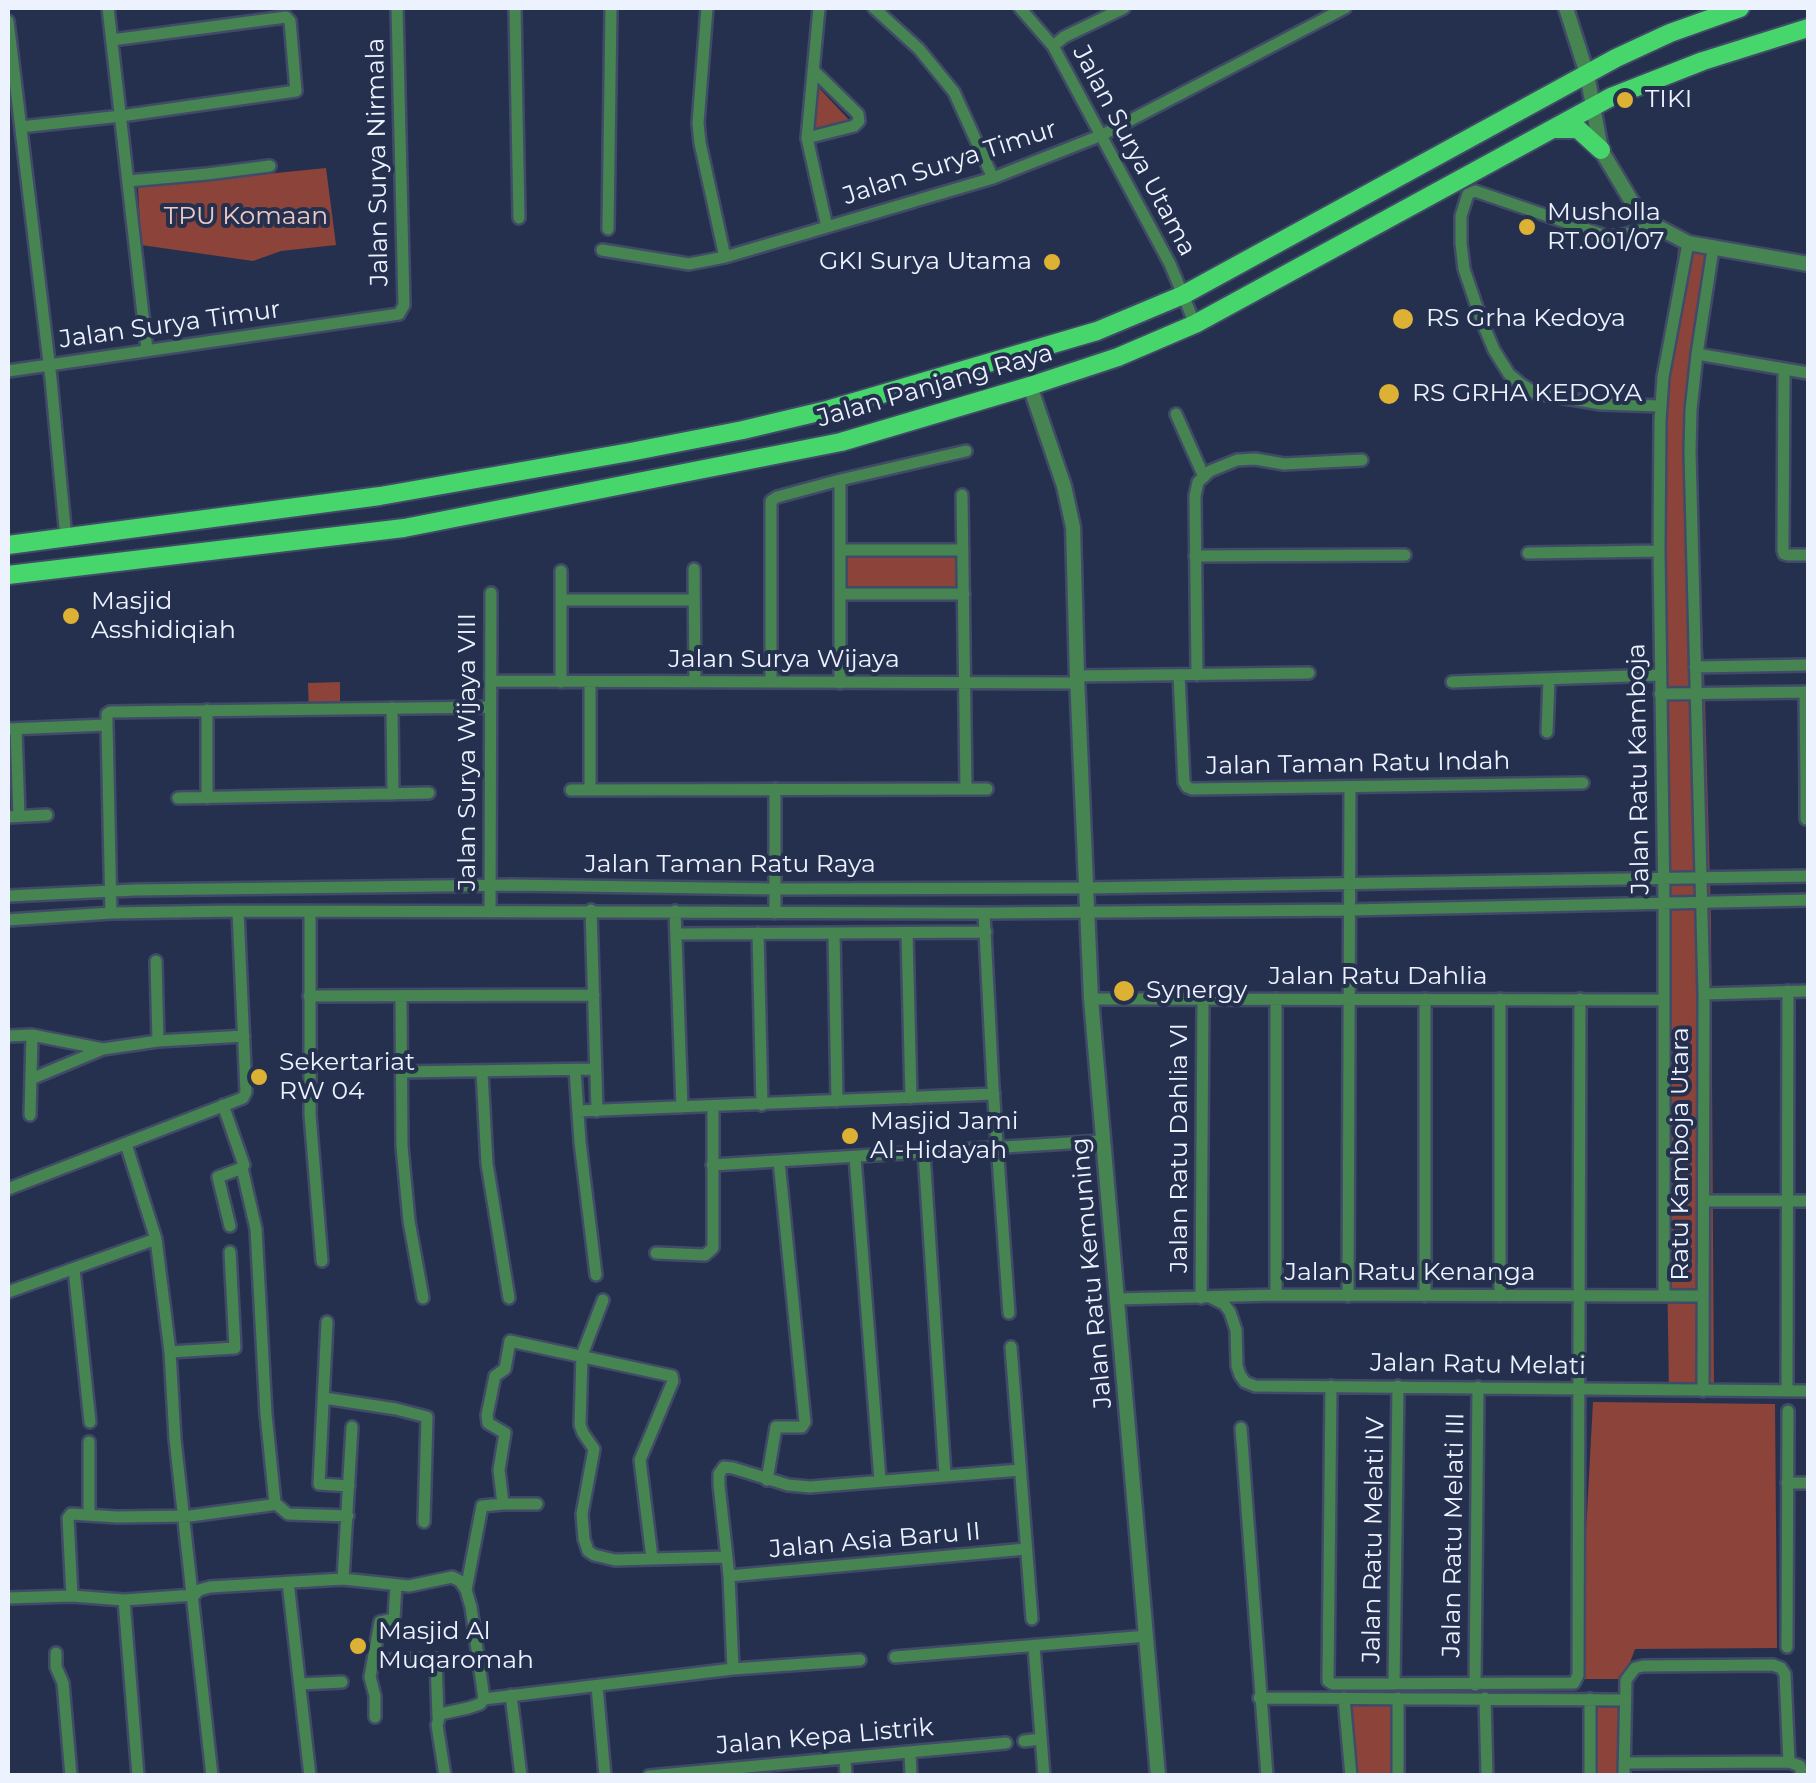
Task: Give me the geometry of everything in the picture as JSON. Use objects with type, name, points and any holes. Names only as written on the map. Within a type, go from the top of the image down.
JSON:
[{"type":"main road","name":"Jalan Panjang Raya","points":[[8,545],[380,496],[743,430],[827,410],[1097,331],[1183,295],[1616,58],[1740,8]]},
{"type":"main road","name":"Jalan Panjang Raya","points":[[8,575],[404,528],[841,442],[1030,386],[1118,357],[1196,324],[1550,130],[1703,60],[1808,28]]},
{"type":"main road","points":[[1550,130],[1578,129],[1601,150]]},
{"type":"main road","points":[[552,466],[546,477],[554,497]]},
{"type":"main road","points":[[513,474],[524,491],[518,505]]},
{"type":"street","points":[[108,8],[148,350]]},
{"type":"street","name":"Jalan Surya Nirmala","points":[[397,8],[404,305],[399,314]]},
{"type":"street","points":[[516,8],[518,218]]},
{"type":"street","points":[[608,229],[611,8]]},
{"type":"street","points":[[708,8],[698,123],[724,257]]},
{"type":"street","points":[[819,8],[807,138],[827,227]]},
{"type":"street","points":[[874,8],[919,49],[954,92],[993,178]]},
{"type":"street","name":"Jalan Surya Utama","points":[[1020,8],[1052,46],[1102,135],[1170,264],[1196,324]]},
{"type":"street","points":[[1052,46],[1124,8]]},
{"type":"street","name":"Jalan Surya Timur","points":[[602,250],[688,264],[724,257],[993,178],[1102,135],[1345,8]]},
{"type":"street","points":[[1566,8],[1600,107],[1601,150],[1622,188],[1656,226],[1688,243],[1808,264]]},
{"type":"street","points":[[21,127],[296,91],[290,22],[286,16],[112,40]]},
{"type":"street","points":[[8,21],[66,538]]},
{"type":"street","points":[[807,138],[854,126],[859,121],[858,114],[812,70]]},
{"type":"street","points":[[128,182],[270,166]]},
{"type":"street","points":[[1656,226],[1606,236],[1475,191],[1468,194],[1461,216],[1461,243],[1464,270],[1481,319],[1494,350],[1520,384],[1535,393],[1601,404],[1660,406]]},
{"type":"street","name":"Jalan Ratu Kamboja","points":[[1664,1296],[1660,406],[1688,243]]},
{"type":"street","points":[[1702,901],[1690,452],[1697,354],[1712,249]]},
{"type":"street","name":"Jalan Surya Timur","points":[[8,371],[399,314]]},
{"type":"street","points":[[1697,354],[1808,373]]},
{"type":"street","points":[[1784,369],[1782,550],[1788,555],[1808,555]]},
{"type":"street","points":[[1030,386],[1070,506],[1073,526],[1086,900]]},
{"type":"street","points":[[1176,414],[1204,477]]},
{"type":"street","points":[[771,682],[771,501],[840,480],[966,452]]},
{"type":"street","points":[[1197,674],[1198,482],[1210,471],[1238,460],[1284,464],[1362,460]]},
{"type":"street","points":[[840,480],[840,682]]},
{"type":"street","points":[[962,495],[966,789]]},
{"type":"street","points":[[840,550],[963,550]]},
{"type":"street","points":[[1528,554],[1659,551]]},
{"type":"street","points":[[1195,556],[1405,555]]},
{"type":"street","points":[[694,569],[695,682]]},
{"type":"street","points":[[561,571],[561,682]]},
{"type":"street","name":"Jalan Surya Wijaya VIII","points":[[490,593],[490,908]]},
{"type":"street","points":[[840,594],[964,594]]},
{"type":"street","points":[[561,600],[694,600]]},
{"type":"street","points":[[1696,667],[1808,665]]},
{"type":"street","name":"Jalan Surya Wijaya","points":[[490,681],[965,683],[1309,673]]},
{"type":"street","name":"Jalan Taman Ratu Indah","points":[[1179,675],[1184,782],[1192,789],[1583,782]]},
{"type":"street","points":[[1452,682],[1660,675]]},
{"type":"street","points":[[1548,732],[1549,679]]},
{"type":"street","points":[[590,682],[590,789]]},
{"type":"street","points":[[1660,694],[1806,692],[1806,819]]},
{"type":"street","points":[[392,708],[393,794]]},
{"type":"street","points":[[111,902],[107,725],[108,714],[113,711],[490,708]]},
{"type":"street","points":[[208,710],[208,798]]},
{"type":"street","points":[[47,815],[13,817],[12,729],[107,725]]},
{"type":"street","points":[[1348,1296],[1350,788]]},
{"type":"street","points":[[775,789],[775,911]]},
{"type":"street","points":[[571,790],[986,789]]},
{"type":"street","points":[[178,798],[429,793]]},
{"type":"street","name":"Jalan Taman Ratu Raya","points":[[8,896],[238,911],[490,908],[984,913],[1086,900],[1350,886],[1808,876]]},
{"type":"street","name":"Jalan Taman Ratu Raya","points":[[8,920],[111,902],[490,889],[775,891],[1350,907],[1808,900]]},
{"type":"street","name":"Jalan Ratu Kemuning","points":[[1086,900],[1102,1141],[1158,1776]]},
{"type":"street","name":"Ratu Kamboja Utara","points":[[1702,901],[1704,1391]]},
{"type":"street","points":[[590,910],[597,1111]]},
{"type":"street","points":[[8,1189],[245,1095],[238,911]]},
{"type":"street","points":[[310,911],[310,1115],[322,1261]]},
{"type":"street","points":[[674,911],[682,1108]]},
{"type":"street","points":[[984,913],[1009,1313]]},
{"type":"street","points":[[676,934],[986,932]]},
{"type":"street","points":[[758,933],[762,1105]]},
{"type":"street","points":[[834,933],[837,1101]]},
{"type":"street","points":[[907,933],[912,1098]]},
{"type":"street","points":[[156,961],[158,1041]]},
{"type":"street","points":[[1787,1391],[1788,991]]},
{"type":"street","points":[[1704,994],[1808,991]]},
{"type":"street","points":[[309,996],[594,995]]},
{"type":"street","points":[[400,996],[402,1146],[409,1221],[423,1298]]},
{"type":"street","name":"Jalan Ratu Dahlia","points":[[1092,999],[1664,1000]]},
{"type":"street","name":"Jalan Ratu Dahlia VI","points":[[1203,999],[1207,1298]]},
{"type":"street","points":[[1276,999],[1276,1296]]},
{"type":"street","points":[[1425,1296],[1426,999]]},
{"type":"street","points":[[1500,999],[1500,1296]]},
{"type":"street","points":[[1394,1684],[1576,1681],[1580,999]]},
{"type":"street","points":[[8,1036],[32,1035],[103,1048]]},
{"type":"street","points":[[30,1115],[32,1035]]},
{"type":"street","points":[[31,1079],[103,1048],[244,1036]]},
{"type":"street","points":[[400,1072],[595,1069]]},
{"type":"street","points":[[575,1070],[596,1275]]},
{"type":"street","points":[[482,1072],[488,1164],[509,1298]]},
{"type":"street","points":[[578,1111],[994,1094]]},
{"type":"street","points":[[223,1105],[244,1163],[256,1228],[275,1502],[288,1514],[348,1516]]},
{"type":"street","points":[[656,1252],[705,1255],[712,1251],[713,1107]]},
{"type":"street","points":[[712,1165],[1102,1141]]},
{"type":"street","points":[[126,1144],[156,1239],[212,1776]]},
{"type":"street","points":[[924,1153],[945,1475]]},
{"type":"street","points":[[855,1157],[880,1480]]},
{"type":"street","points":[[767,1480],[776,1427],[802,1427],[805,1422],[779,1161]]},
{"type":"street","points":[[230,1226],[218,1176],[242,1168]]},
{"type":"street","points":[[1704,1201],[1808,1201]]},
{"type":"street","points":[[8,1292],[156,1239]]},
{"type":"street","points":[[170,1352],[235,1348],[230,1252]]},
{"type":"street","points":[[74,1269],[90,1422]]},
{"type":"street","name":"Jalan Ratu Kenanga","points":[[1117,1299],[1704,1296]]},
{"type":"street","name":"Jalan Ratu Melati","points":[[1207,1298],[1224,1304],[1234,1320],[1237,1366],[1245,1382],[1264,1388],[1808,1391]]},
{"type":"street","points":[[603,1300],[582,1355],[580,1425],[594,1449],[582,1514],[586,1545],[594,1555],[604,1558],[727,1557]]},
{"type":"street","points":[[327,1322],[319,1484],[348,1486]]},
{"type":"street","points":[[503,1504],[499,1470],[505,1433],[488,1423],[487,1415],[496,1376],[506,1370],[510,1341],[670,1374],[673,1378],[640,1460],[652,1558]]},
{"type":"street","points":[[1011,1347],[1032,1620]]},
{"type":"street","name":"Jalan Ratu Melati IV","points":[[1331,1386],[1327,1679],[1333,1684],[1394,1684],[1398,1386]]},
{"type":"street","name":"Jalan Ratu Melati III","points":[[1475,1684],[1478,1387]]},
{"type":"street","points":[[324,1398],[428,1417],[424,1522]]},
{"type":"street","points":[[1786,1647],[1788,1412]]},
{"type":"street","points":[[343,1580],[352,1427]]},
{"type":"street","points":[[1241,1428],[1267,1776]]},
{"type":"street","points":[[88,1442],[89,1515]]},
{"type":"street","points":[[733,1669],[720,1470],[728,1467],[767,1480],[810,1487],[1020,1470]]},
{"type":"street","points":[[1787,1483],[1808,1483]]},
{"type":"street","points":[[72,1596],[72,1514],[184,1516],[271,1506],[275,1502]]},
{"type":"street","points":[[466,1590],[482,1506],[537,1504]]},
{"type":"street","name":"Jalan Asia Baru II","points":[[729,1576],[1026,1550]]},
{"type":"street","points":[[8,1598],[72,1596],[124,1600],[194,1595],[210,1587],[343,1580],[408,1586],[452,1577],[466,1590],[471,1608],[484,1699]]},
{"type":"street","points":[[288,1582],[310,1776]]},
{"type":"street","points":[[375,1717],[370,1677],[380,1622],[394,1619],[396,1585]]},
{"type":"street","points":[[124,1600],[138,1776]]},
{"type":"street","points":[[894,1657],[1147,1636]]},
{"type":"street","points":[[1034,1647],[1044,1776]]},
{"type":"street","points":[[56,1654],[56,1667],[63,1683],[71,1776]]},
{"type":"street","points":[[374,1660],[436,1659],[445,1776]]},
{"type":"street","points":[[438,1717],[480,1704],[484,1699],[733,1669],[860,1660]]},
{"type":"street","points":[[1789,1762],[1782,1668],[1643,1666],[1629,1673],[1624,1700],[1624,1769],[1724,1770],[1789,1762],[1800,1766],[1802,1776]]},
{"type":"street","points":[[300,1684],[342,1682]]},
{"type":"street","points":[[597,1686],[605,1776]]},
{"type":"street","points":[[511,1696],[522,1776]]},
{"type":"street","points":[[1260,1698],[1624,1700]]},
{"type":"street","points":[[1344,1698],[1351,1776]]},
{"type":"street","points":[[1398,1698],[1398,1776]]},
{"type":"street","points":[[1485,1698],[1486,1776]]},
{"type":"street","points":[[1590,1700],[1590,1776]]},
{"type":"street","points":[[1024,1742],[1041,1739]]},
{"type":"street","name":"Jalan Kepa Listrik","points":[[649,1776],[1006,1743]]},
{"type":"street","points":[[910,1752],[911,1776]]},
{"type":"street","points":[[845,1758],[846,1776]]},
{"type":"green space","points":[[819,88],[850,121],[814,129]]},
{"type":"green space","name":"TPU Komaan","points":[[326,168],[336,245],[281,251],[253,261],[141,245],[138,187]]},
{"type":"green space","points":[[1678,249],[1719,257],[1694,415],[1711,920],[1714,1395],[1669,1394],[1663,996],[1662,406]]},
{"type":"green space","points":[[847,553],[958,555],[958,593],[847,592]]},
{"type":"green space","points":[[340,682],[340,716],[309,715],[308,683]]},
{"type":"green space","points":[[1593,1402],[1775,1404],[1777,1648],[1635,1649],[1624,1679],[1578,1679]]},
{"type":"green space","points":[[1597,1693],[1624,1694],[1623,1775],[1597,1776]]},
{"type":"green space","points":[[1348,1703],[1397,1703],[1397,1775],[1354,1775]]},
{"type":"place","name":"TIKI","points":[[1625,100]]},
{"type":"place","name":"Musholla RT.001/07","points":[[1527,227]]},
{"type":"place","name":"GKI Surya Utama","points":[[1052,262]]},
{"type":"place","name":"RS Grha Kedoya","points":[[1403,319]]},
{"type":"place","name":"RS GRHA KEDOYA","points":[[1389,394]]},
{"type":"place","name":"Masjid Asshidiqiah","points":[[71,616]]},
{"type":"place","name":"Synergy","points":[[1124,991]]},
{"type":"place","name":"Sekertariat RW 04","points":[[259,1077]]},
{"type":"place","name":"Masjid Jami Al-Hidayah","points":[[850,1136]]},
{"type":"place","name":"Masjid Al Muqaromah","points":[[358,1646]]}]
